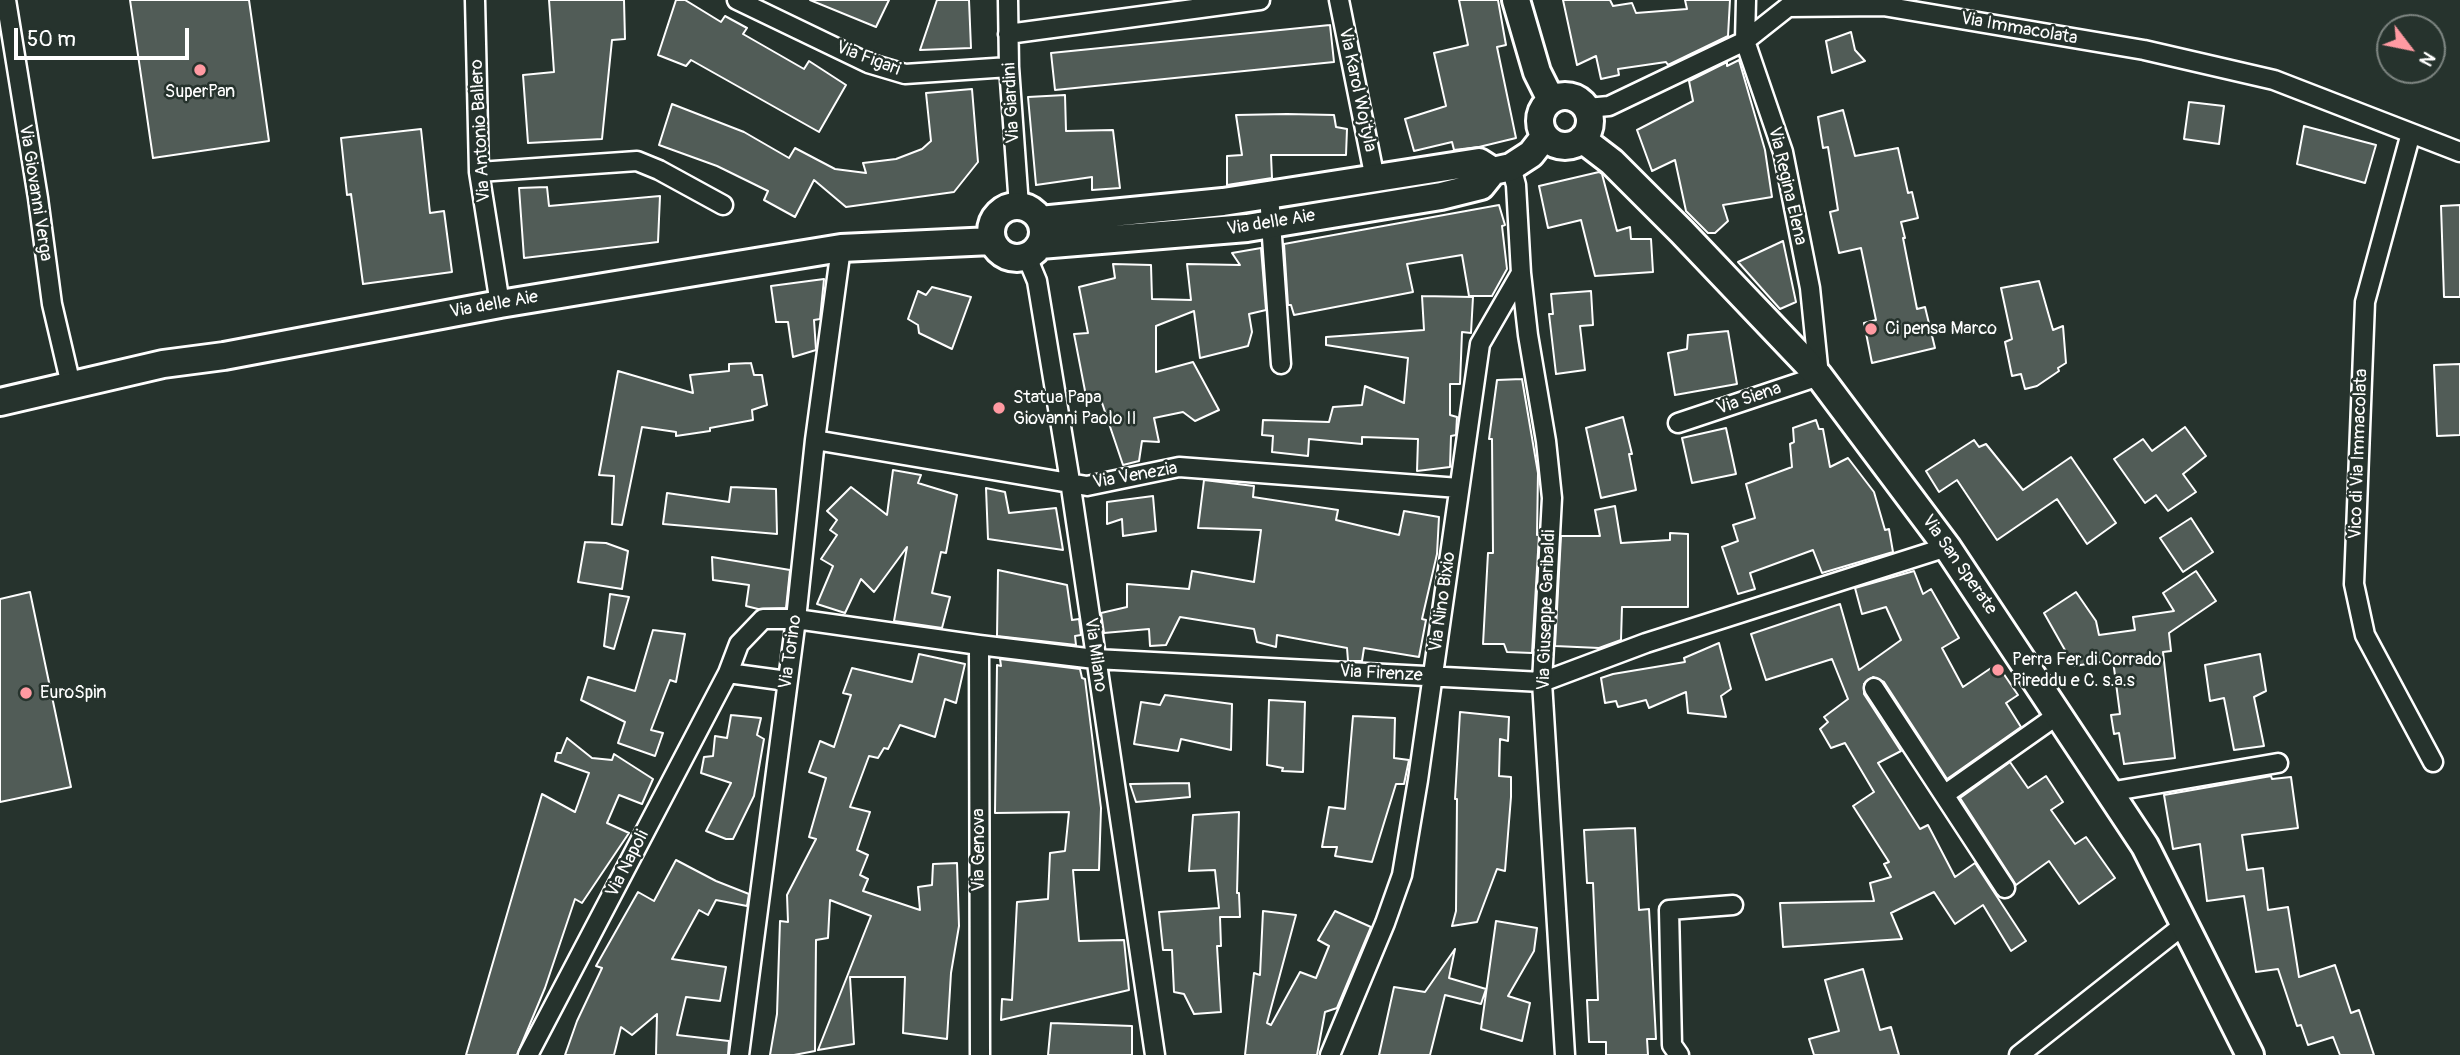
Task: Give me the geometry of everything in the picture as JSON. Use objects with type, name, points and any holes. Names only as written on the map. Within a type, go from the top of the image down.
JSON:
[{"type":"street","name":"Via Giovanni Verga","points":[[6,0],[52,304],[71,385]]},
{"type":"street","name":"Via Antonio Ballero","points":[[475,0],[480,172],[500,304]]},
{"type":"street","name":"Via Figari","points":[[737,0],[868,63],[905,74],[1009,67]]},
{"type":"street","name":"Via Giardini","points":[[1007,0],[1009,67],[1032,232]]},
{"type":"street","points":[[1008,34],[1260,0]]},
{"type":"street","name":"Via Karol Wojtyla","points":[[1339,0],[1375,179]]},
{"type":"street","points":[[1516,0],[1537,72],[1551,100]]},
{"type":"street","name":"Via Regina Elena","points":[[1746,0],[1745,41],[1783,152],[1810,288],[1819,376]]},
{"type":"street","name":"Via Immacolata","points":[[1587,108],[1609,106],[1745,41],[1788,6],[1883,6],[2144,50],[2274,80],[2460,152]]},
{"type":"street","points":[[1559,96],[1575,97],[1587,108],[1590,124],[1576,144],[1559,145],[1545,136],[1540,121],[1545,105],[1551,100],[1559,96]]},
{"type":"street","name":"Vico di Via Immacolata","points":[[2411,133],[2365,302],[2354,584],[2365,635],[2433,762]]},
{"type":"street","name":"Via delle Aie","points":[[1032,232],[1066,242],[1165,236],[1270,224],[1441,196],[1481,186],[1502,169],[1531,154],[1545,136]]},
{"type":"street","name":"Via San Sperate","points":[[1582,139],[1612,162],[1819,376],[1947,547],[2145,846],[2250,1055]]},
{"type":"street","points":[[480,172],[637,161],[723,205]]},
{"type":"street","name":"Via delle Aie","points":[[1032,232],[1479,162],[1502,169]]},
{"type":"street","name":"Via Giuseppe Garibaldi","points":[[1502,169],[1516,185],[1528,335],[1546,441],[1552,498],[1542,682],[1565,1055]]},
{"type":"street","points":[[1269,195],[1281,364]]},
{"type":"street","points":[[1010,207],[1032,232],[1019,258],[1003,254],[992,241],[992,225],[996,217],[1010,207]]},
{"type":"street","name":"Via Milano","points":[[1032,232],[1037,281],[1070,481],[1155,1055]]},
{"type":"street","name":"Via delle Aie","points":[[0,402],[163,364],[224,356],[500,304],[841,248],[992,241]]},
{"type":"street","name":"Via Torino","points":[[738,1055],[796,619],[815,440],[841,248]]},
{"type":"street","name":"Via Nino Bixio","points":[[1330,1055],[1402,875],[1459,488],[1464,471],[1480,345],[1521,273]]},
{"type":"street","name":"Via Siena","points":[[1678,423],[1819,376]]},
{"type":"street","name":"Via Venezia","points":[[815,440],[1087,485],[1179,467],[1459,488]]},
{"type":"street","name":"Via Firenze","points":[[796,619],[979,646],[1095,659],[1542,682],[1646,643],[1947,547]]},
{"type":"street","name":"Via Napoli","points":[[528,1055],[728,673],[739,645],[763,619],[796,619]]},
{"type":"street","name":"Via Genova","points":[[979,646],[980,1055]]},
{"type":"street","points":[[728,673],[787,681]]},
{"type":"street","points":[[1874,688],[2005,888]]},
{"type":"street","points":[[1944,795],[2059,714]]},
{"type":"street","points":[[2109,792],[2278,763]]},
{"type":"street","points":[[1679,1055],[1672,1045],[1669,910],[1733,905]]},
{"type":"street","points":[[2018,1055],[2185,924]]},
{"type":"building","name":"SuperPan","points":[[130,0],[249,0],[269,141],[153,158]]},
{"type":"building","points":[[549,0],[624,0],[625,39],[612,40],[602,139],[528,143],[523,75],[554,72]]},
{"type":"building","points":[[676,0],[685,0],[721,22],[725,16],[747,28],[743,34],[804,69],[809,61],[846,85],[819,132],[691,60],[686,66],[658,55]]},
{"type":"building","points":[[810,0],[889,0],[876,27]]},
{"type":"building","points":[[937,0],[969,0],[971,48],[920,50]]},
{"type":"building","points":[[1459,0],[1498,0],[1506,45],[1497,47],[1516,138],[1479,147],[1454,150],[1452,142],[1414,151],[1405,119],[1446,106],[1434,53],[1468,45]]},
{"type":"building","points":[[1563,0],[1610,0],[1613,6],[1632,3],[1636,13],[1687,9],[1685,0],[1730,0],[1728,36],[1668,65],[1666,62],[1618,69],[1619,75],[1601,79],[1596,56],[1577,65]]},
{"type":"building","points":[[1330,25],[1334,62],[1055,90],[1051,53]]},
{"type":"building","points":[[1851,32],[1855,50],[1865,61],[1832,73],[1826,41]]},
{"type":"building","points":[[1739,60],[1765,150],[1772,197],[1723,205],[1728,221],[1715,233],[1708,233],[1686,211],[1675,160],[1652,171],[1637,130],[1693,101],[1689,81],[1727,62],[1727,66]]},
{"type":"building","points":[[972,89],[978,162],[954,192],[846,207],[814,180],[795,217],[764,200],[768,191],[717,166],[659,145],[672,104],[744,132],[789,158],[795,148],[835,169],[866,173],[863,163],[896,159],[922,149],[931,141],[926,93]]},
{"type":"building","points":[[1065,95],[1066,131],[1113,130],[1120,188],[1092,190],[1092,177],[1036,185],[1028,97]]},
{"type":"building","points":[[2189,102],[2224,106],[2219,144],[2184,139]]},
{"type":"building","points":[[1843,110],[1855,156],[1898,148],[1908,193],[1912,192],[1918,218],[1901,222],[1903,238],[1917,309],[1925,307],[1935,348],[1872,363],[1864,323],[1876,320],[1861,248],[1839,253],[1830,212],[1838,210],[1828,147],[1823,148],[1818,117]]},
{"type":"building","points":[[1236,115],[1334,115],[1336,127],[1347,129],[1346,155],[1271,155],[1272,178],[1227,185],[1227,156],[1242,155]]},
{"type":"building","points":[[2304,126],[2376,145],[2365,183],[2297,164]]},
{"type":"building","points":[[421,129],[430,213],[444,211],[452,272],[363,284],[351,194],[347,195],[341,138]]},
{"type":"building","points":[[1599,172],[1602,174],[1617,231],[1630,227],[1631,239],[1651,239],[1653,272],[1595,276],[1581,220],[1548,228],[1539,186]]},
{"type":"building","points":[[547,187],[549,206],[660,196],[658,242],[524,258],[519,188]]},
{"type":"building","points":[[1499,205],[1505,225],[1502,226],[1507,269],[1492,296],[1469,296],[1462,255],[1407,264],[1413,292],[1294,315],[1291,305],[1288,305],[1284,244]]},
{"type":"building","points":[[2460,205],[2460,297],[2444,297],[2441,206]]},
{"type":"building","points":[[1783,241],[1796,302],[1780,309],[1738,262]]},
{"type":"building","points":[[1261,248],[1266,310],[1249,314],[1252,332],[1248,346],[1200,358],[1194,311],[1156,326],[1156,372],[1193,362],[1219,410],[1195,421],[1183,412],[1154,418],[1159,442],[1142,441],[1139,461],[1123,465],[1100,397],[1086,396],[1074,334],[1088,333],[1079,287],[1115,278],[1113,264],[1151,265],[1152,299],[1191,300],[1187,264],[1240,265],[1232,253]]},
{"type":"building","points":[[824,279],[820,319],[814,320],[816,350],[793,357],[788,322],[776,322],[771,286]]},
{"type":"building","points":[[2039,281],[2053,330],[2063,326],[2066,363],[2037,386],[2025,389],[2021,374],[2012,376],[2005,342],[2012,339],[2001,288]]},
{"type":"building","points":[[932,287],[971,297],[952,349],[919,333],[918,325],[908,319],[918,291],[926,295]]},
{"type":"building","points":[[1591,291],[1593,325],[1580,326],[1585,370],[1556,374],[1549,314],[1553,314],[1551,294]]},
{"type":"building","points":[[1422,296],[1473,297],[1471,333],[1462,332],[1460,384],[1450,384],[1450,415],[1457,417],[1456,435],[1451,436],[1450,467],[1417,471],[1418,439],[1362,437],[1362,444],[1309,439],[1308,456],[1272,452],[1273,436],[1262,435],[1263,420],[1329,422],[1333,407],[1362,405],[1365,386],[1404,403],[1408,358],[1326,345],[1326,337],[1424,330]]},
{"type":"building","points":[[1728,331],[1737,384],[1675,395],[1668,353],[1687,349],[1688,335]]},
{"type":"building","points":[[751,363],[754,375],[762,375],[767,405],[752,410],[753,420],[676,436],[676,432],[642,427],[622,525],[612,524],[614,476],[599,475],[618,371],[693,393],[690,375],[729,371],[729,364]]},
{"type":"building","points":[[2460,364],[2460,435],[2437,436],[2434,365]]},
{"type":"building","points":[[1522,379],[1538,473],[1539,535],[1532,653],[1507,652],[1504,644],[1483,644],[1488,553],[1493,553],[1492,439],[1489,439],[1497,380]]},
{"type":"building","points":[[1623,417],[1632,454],[1629,454],[1636,490],[1601,498],[1586,428]]},
{"type":"building","points":[[1816,420],[1819,429],[1823,429],[1830,467],[1848,458],[1874,492],[1885,530],[1889,529],[1893,552],[1822,573],[1813,550],[1750,573],[1755,589],[1738,594],[1722,547],[1738,541],[1733,525],[1755,518],[1746,484],[1792,467],[1790,444],[1794,442],[1793,428]]},
{"type":"building","points":[[2185,427],[2206,456],[2183,474],[2196,492],[2168,511],[2156,495],[2145,503],[2114,459],[2143,439],[2152,451]]},
{"type":"building","points":[[1726,428],[1736,474],[1692,483],[1682,438]]},
{"type":"building","points":[[1974,440],[1979,447],[1986,444],[2023,490],[2071,457],[2116,523],[2087,544],[2057,499],[1997,540],[1957,480],[1939,492],[1926,471]]},
{"type":"building","points":[[893,470],[921,475],[918,483],[957,495],[946,553],[941,552],[932,593],[950,597],[942,628],[894,621],[907,547],[874,592],[861,579],[845,613],[817,604],[833,566],[821,559],[837,535],[830,530],[837,520],[827,511],[851,487],[887,515]]},
{"type":"building","points":[[1204,480],[1254,486],[1253,497],[1338,510],[1336,520],[1399,535],[1404,511],[1439,517],[1437,554],[1422,619],[1426,620],[1419,657],[1364,648],[1362,661],[1348,661],[1347,648],[1277,635],[1276,647],[1257,642],[1254,629],[1180,617],[1166,645],[1150,646],[1149,629],[1104,633],[1101,613],[1127,607],[1127,584],[1189,589],[1192,571],[1254,582],[1261,530],[1198,528]]},
{"type":"building","points":[[731,487],[776,489],[777,534],[663,524],[667,493],[729,502]]},
{"type":"building","points":[[986,488],[1005,492],[1009,513],[1056,508],[1063,550],[988,539]]},
{"type":"building","points":[[1153,496],[1156,531],[1123,536],[1122,519],[1107,524],[1107,502]]},
{"type":"building","points":[[1615,506],[1621,543],[1670,540],[1670,533],[1688,534],[1688,607],[1622,607],[1621,640],[1599,648],[1555,646],[1561,536],[1600,536],[1595,510]]},
{"type":"building","points":[[2191,518],[2213,552],[2183,572],[2160,538]]},
{"type":"building","points":[[585,542],[606,543],[628,551],[622,589],[578,582]]},
{"type":"building","points":[[712,557],[790,570],[786,608],[758,609],[746,606],[749,585],[713,580]]},
{"type":"building","points":[[998,570],[1067,585],[1072,620],[1079,619],[1081,635],[1075,636],[1076,645],[997,636]]},
{"type":"building","points":[[1914,571],[1923,594],[1931,589],[1959,638],[1942,648],[1963,687],[1997,664],[2018,695],[2006,703],[2021,727],[1947,779],[1884,682],[1873,677],[1864,684],[1864,694],[1901,751],[1878,763],[1920,829],[1928,825],[1955,877],[1975,863],[2026,941],[2011,951],[1983,905],[1955,924],[1934,892],[1891,913],[1902,939],[1783,947],[1780,903],[1874,901],[1870,883],[1891,877],[1884,864],[1889,862],[1853,806],[1874,792],[1845,743],[1831,748],[1820,729],[1828,722],[1824,717],[1848,699],[1832,659],[1766,680],[1751,634],[1840,604],[1859,670],[1901,640],[1886,607],[1862,614],[1855,588]]},
{"type":"building","points":[[2196,571],[2216,601],[2169,633],[2171,651],[2163,652],[2175,758],[2124,764],[2119,733],[2114,734],[2111,715],[2120,714],[2113,660],[2074,666],[2044,613],[2076,592],[2096,621],[2099,635],[2135,630],[2133,617],[2174,611],[2163,593]]},
{"type":"building","name":"EuroSpin","points":[[30,592],[71,787],[0,802],[0,599]]},
{"type":"building","points":[[610,594],[629,597],[614,649],[604,646]]},
{"type":"building","points":[[653,630],[685,634],[676,682],[670,680],[651,730],[663,733],[655,756],[618,743],[625,722],[581,700],[588,677],[635,691]]},
{"type":"building","points":[[1719,643],[1731,689],[1721,696],[1726,717],[1688,713],[1686,692],[1649,708],[1646,700],[1618,707],[1616,701],[1605,703],[1601,678],[1685,662],[1684,658]]},
{"type":"building","points":[[919,654],[965,664],[956,703],[945,699],[935,737],[900,725],[888,749],[884,748],[878,758],[869,756],[850,807],[870,812],[857,850],[868,855],[860,875],[868,879],[863,891],[920,910],[918,887],[932,885],[933,864],[957,863],[959,926],[951,973],[947,1039],[903,1033],[905,977],[850,977],[854,1044],[818,1050],[871,916],[830,900],[828,938],[816,940],[815,1051],[794,1055],[770,1055],[777,1014],[780,921],[788,922],[787,895],[816,839],[809,837],[826,778],[809,772],[820,741],[834,747],[851,695],[843,693],[852,668],[912,682]]},
{"type":"building","points":[[2260,654],[2266,691],[2254,697],[2264,746],[2234,750],[2224,698],[2210,701],[2205,665]]},
{"type":"building","points":[[1000,659],[1080,669],[1082,678],[1085,679],[1101,808],[1099,870],[1073,870],[1079,941],[1124,940],[1129,990],[1001,1020],[1002,999],[1012,1000],[1017,902],[1048,899],[1050,853],[1065,851],[1069,812],[995,813],[997,665],[1001,666]]},
{"type":"building","points":[[1165,695],[1232,704],[1231,750],[1181,739],[1178,751],[1134,744],[1141,702],[1160,705]]},
{"type":"building","points":[[1269,700],[1305,702],[1303,772],[1282,771],[1283,768],[1267,765]]},
{"type":"building","points":[[1460,712],[1509,717],[1508,741],[1500,739],[1499,776],[1511,777],[1511,797],[1505,871],[1497,869],[1477,922],[1452,926],[1456,911],[1455,799]]},
{"type":"building","points":[[731,715],[761,718],[757,735],[764,739],[754,796],[733,839],[726,839],[706,831],[731,783],[701,773],[704,757],[713,756],[715,736],[727,738]]},
{"type":"building","points":[[1353,716],[1395,718],[1394,758],[1409,760],[1404,784],[1396,784],[1372,862],[1335,856],[1337,847],[1322,847],[1329,807],[1345,809]]},
{"type":"building","points":[[567,738],[592,758],[612,760],[614,754],[653,779],[642,804],[619,795],[607,823],[629,833],[582,903],[575,899],[545,988],[517,1055],[466,1055],[542,794],[575,812],[589,773],[555,761]]},
{"type":"building","points":[[2010,762],[2028,788],[2046,776],[2063,802],[2051,810],[2075,844],[2086,837],[2115,878],[2079,904],[2049,861],[2016,885],[1960,798]]},
{"type":"building","points":[[2271,776],[2272,779],[2291,777],[2298,828],[2242,835],[2247,870],[2263,868],[2268,910],[2288,907],[2299,977],[2335,965],[2351,1013],[2359,1010],[2374,1055],[2340,1055],[2333,1037],[2308,1045],[2301,1025],[2297,1026],[2278,969],[2256,972],[2244,896],[2207,901],[2200,844],[2173,849],[2164,795]]},
{"type":"building","points":[[1189,783],[1190,797],[1136,802],[1130,784]]},
{"type":"building","points":[[1239,812],[1237,893],[1240,917],[1220,917],[1221,946],[1217,946],[1221,1012],[1194,1014],[1184,994],[1174,992],[1172,950],[1163,950],[1159,912],[1219,908],[1215,870],[1189,871],[1193,815]]},
{"type":"building","points":[[1635,828],[1639,910],[1649,909],[1656,1039],[1647,1039],[1648,1055],[1606,1055],[1606,1042],[1589,1042],[1587,1000],[1598,1000],[1593,883],[1587,883],[1584,830]]},
{"type":"building","points":[[676,860],[716,881],[749,894],[747,906],[716,900],[708,915],[699,910],[672,959],[726,967],[720,1001],[686,997],[677,1035],[729,1041],[728,1055],[656,1055],[657,1014],[632,1035],[621,1027],[614,1055],[565,1055],[577,1021],[602,968],[596,966],[638,892],[654,901]]},
{"type":"building","points":[[1263,911],[1296,915],[1267,1023],[1271,1025],[1300,972],[1316,978],[1329,946],[1318,940],[1335,911],[1371,927],[1337,1008],[1325,1012],[1317,1055],[1245,1055],[1254,973],[1260,975]]},
{"type":"building","points":[[1496,921],[1537,928],[1534,951],[1508,996],[1530,1003],[1522,1041],[1481,1029]]},
{"type":"building","points":[[1455,949],[1449,978],[1486,989],[1481,1004],[1445,995],[1430,1055],[1379,1055],[1394,987],[1425,992]]},
{"type":"building","points":[[1863,969],[1880,1030],[1891,1027],[1899,1055],[1814,1055],[1809,1039],[1839,1031],[1825,980]]},
{"type":"building","points":[[1051,1023],[1132,1026],[1132,1055],[1048,1055]]},
{"type":"place","name":"SuperPan","points":[[200,70]]},
{"type":"place","name":"Ci pensa Marco","points":[[1871,329]]},
{"type":"place","name":"Statua Papa Giovanni Paolo II","points":[[999,408]]},
{"type":"place","name":"Perra Fer di Corrado Pireddu e C. s.a.s","points":[[1998,670]]},
{"type":"place","name":"EuroSpin","points":[[26,693]]}]
